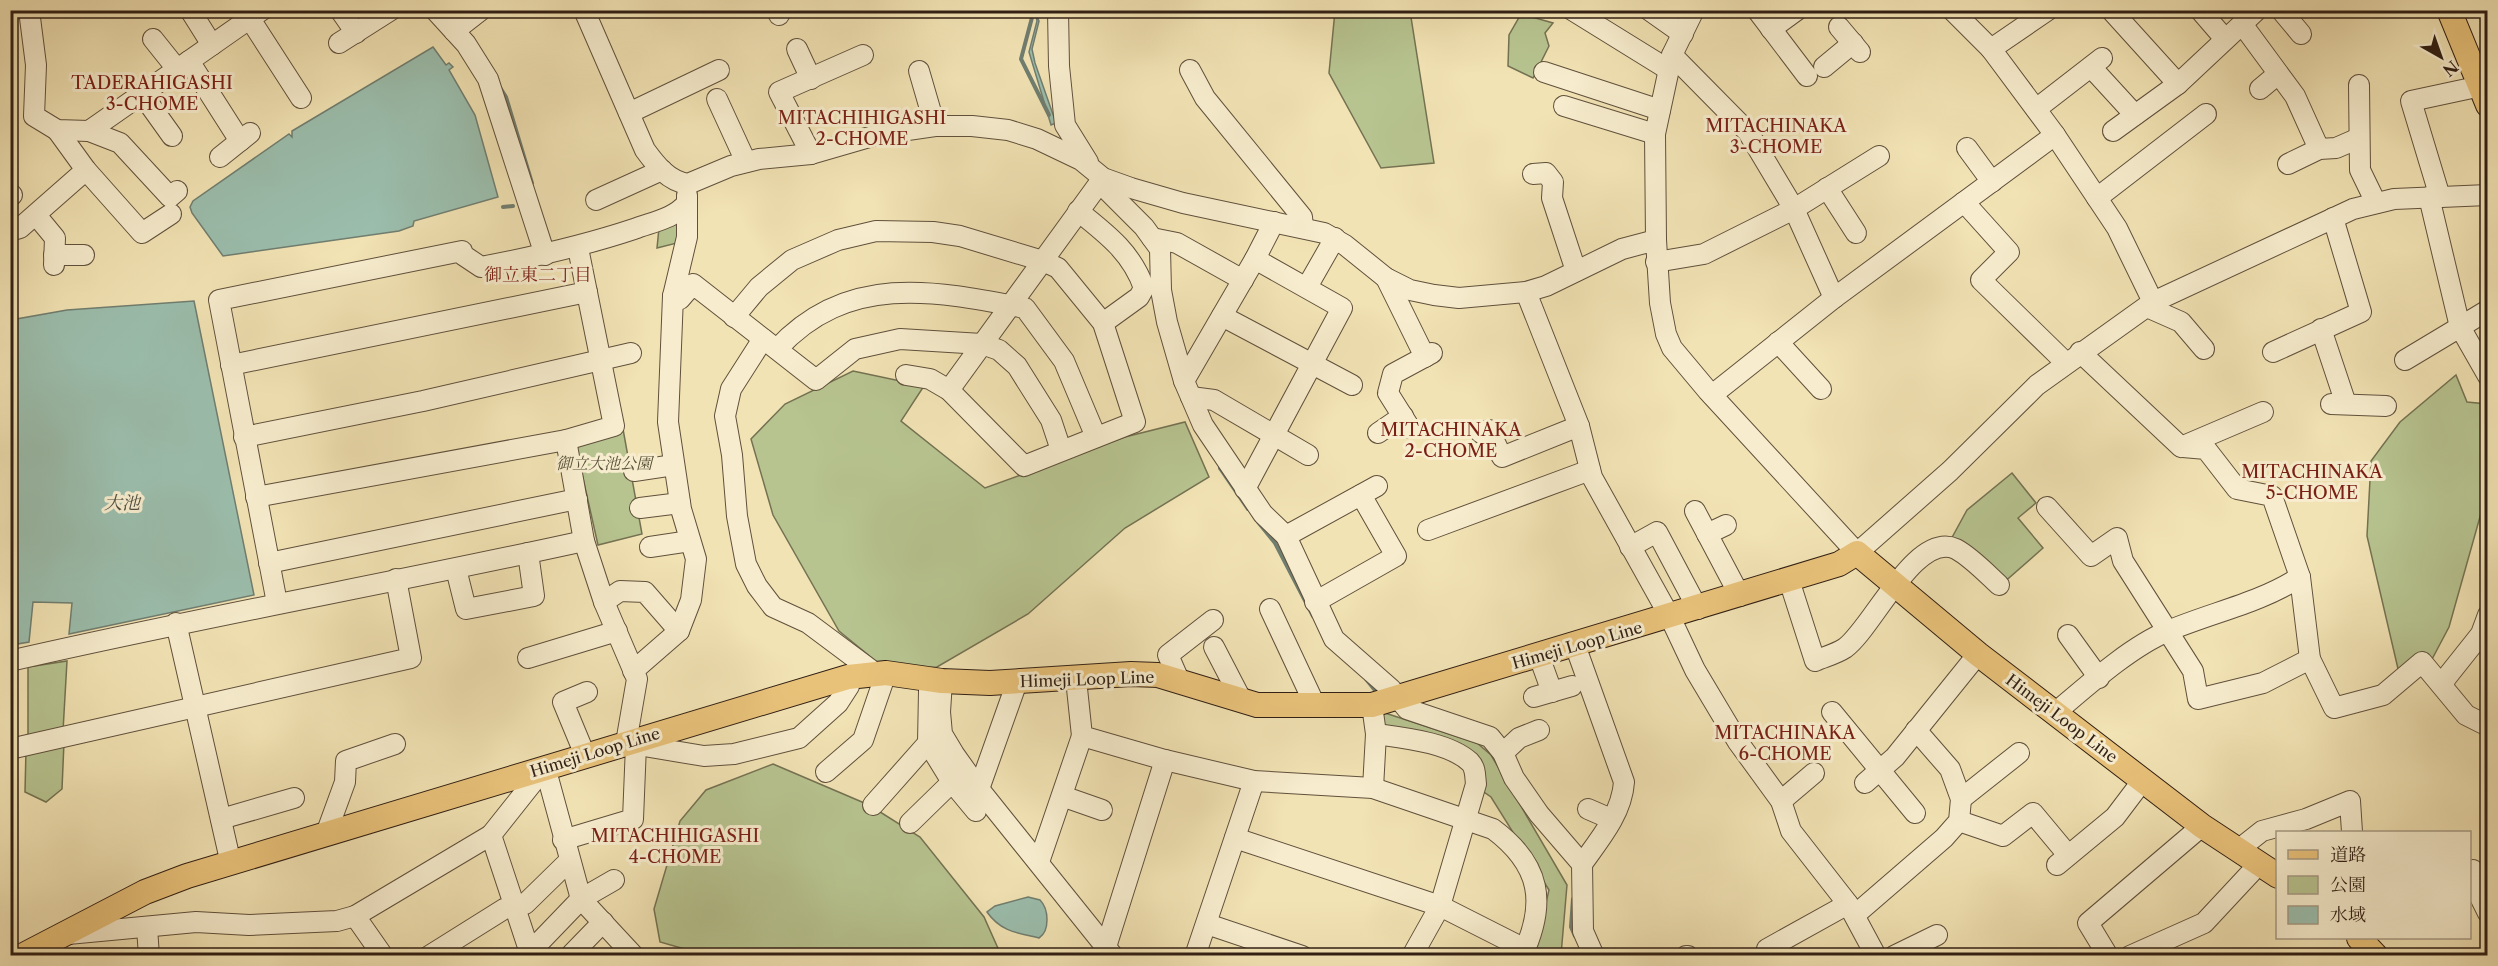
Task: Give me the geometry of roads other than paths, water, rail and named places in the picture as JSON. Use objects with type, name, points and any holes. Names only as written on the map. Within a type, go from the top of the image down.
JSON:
[{"type":"main road","points":[[2449,10],[2484,95]]},
{"type":"main road","name":"Himeji Loop Line","points":[[22,956],[145,892],[544,767],[631,744],[848,677],[880,673],[936,680],[1017,682],[1131,674],[1158,675],[1257,705],[1383,702],[1740,596],[1839,564],[1857,554],[1978,654],[2202,826],[2268,870]]},
{"type":"main road","points":[[2360,939],[2377,956]]},
{"type":"street","points":[[29,10],[36,65],[34,116],[57,130],[86,170],[142,232],[171,214]]},
{"type":"street","points":[[190,10],[212,45]]},
{"type":"street","points":[[340,10],[356,33]]},
{"type":"street","points":[[339,43],[391,10]]},
{"type":"street","points":[[435,10],[454,31],[488,79],[545,255]]},
{"type":"street","points":[[454,31],[481,10]]},
{"type":"street","points":[[584,10],[645,150],[662,170],[687,193],[687,237],[673,296],[668,422],[680,503],[696,559],[691,600],[679,631],[633,670]]},
{"type":"street","points":[[1058,10],[1065,125],[1097,181],[1183,203],[1303,228],[1335,238],[1386,278],[1410,290],[1443,296],[1487,297],[1526,292],[1622,249],[1656,240]]},
{"type":"street","points":[[1572,10],[1601,18],[1671,63],[1748,132],[1794,209],[1834,298]]},
{"type":"street","points":[[1649,10],[1683,34]]},
{"type":"street","points":[[1694,10],[1671,63],[1655,134],[1656,262],[1666,334],[1682,361],[1857,554],[1950,471],[2037,385],[2150,304],[2353,209],[2376,203],[2487,195]]},
{"type":"street","points":[[1757,10],[1771,29],[1815,71],[1857,48],[1839,27]]},
{"type":"street","points":[[1771,29],[1797,10]]},
{"type":"street","points":[[1952,10],[1990,49],[2055,135],[2117,228],[2150,304],[2181,322],[2204,349]]},
{"type":"street","points":[[1990,49],[2048,10]]},
{"type":"street","points":[[2111,10],[2178,84]]},
{"type":"street","points":[[2200,10],[2225,39]]},
{"type":"street","points":[[2281,10],[2301,34]]},
{"type":"street","points":[[89,131],[256,15],[302,98]]},
{"type":"street","points":[[2113,131],[2178,84],[2249,15],[2278,74],[2295,96],[2319,149]]},
{"type":"street","points":[[153,39],[183,65],[245,137],[220,157]]},
{"type":"street","points":[[797,49],[811,79]]},
{"type":"street","points":[[811,154],[779,92],[863,55]]},
{"type":"street","points":[[2036,109],[2097,62],[2135,115]]},
{"type":"street","points":[[629,113],[719,70]]},
{"type":"street","points":[[1190,70],[1205,98],[1302,217],[1303,228]]},
{"type":"street","points":[[919,71],[935,126]]},
{"type":"street","points":[[1544,72],[1660,110]]},
{"type":"street","points":[[2260,89],[2278,74]]},
{"type":"street","points":[[2359,85],[2360,170],[2376,203]]},
{"type":"street","points":[[142,94],[172,136]]},
{"type":"street","points":[[2484,95],[2411,101],[2435,197],[2460,327],[2487,376]]},
{"type":"street","points":[[717,99],[746,162]]},
{"type":"street","points":[[1564,106],[1655,134]]},
{"type":"street","points":[[2097,198],[2160,159],[2206,114]]},
{"type":"street","points":[[277,603],[219,300],[462,251],[463,255],[481,267],[578,248],[673,216],[687,193],[746,162],[811,154],[858,138],[935,126],[988,127],[1022,134],[1070,154],[1160,249],[1161,290],[1188,389],[1203,425],[1263,514],[1286,536],[1334,639],[1391,689],[1383,702],[1376,734],[1373,788]]},
{"type":"street","points":[[57,130],[89,131],[120,143],[170,197],[177,190]]},
{"type":"street","points":[[1712,395],[1834,298],[2055,135]]},
{"type":"street","points":[[2288,164],[2319,149],[2336,148],[2360,138]]},
{"type":"street","points":[[1967,148],[1992,182]]},
{"type":"street","points":[[1656,262],[1704,254],[1794,209],[1879,156]]},
{"type":"street","points":[[10,231],[20,228],[86,170]]},
{"type":"street","points":[[596,201],[662,170]]},
{"type":"street","points":[[1533,174],[1546,173],[1553,182],[1552,198],[1576,271]]},
{"type":"street","points":[[949,390],[1043,261],[1097,181]]},
{"type":"street","points":[[1827,188],[1856,233]]},
{"type":"street","points":[[1964,202],[2008,252],[1981,280],[2181,447],[2206,449],[2236,489],[2272,496],[2300,577],[2310,659],[2334,708],[2383,695],[2422,662],[2466,715],[2487,724]]},
{"type":"street","points":[[1078,211],[1124,249],[1138,269],[1144,288],[1139,297],[1103,323]]},
{"type":"street","points":[[36,215],[55,238],[54,260],[84,256]]},
{"type":"street","points":[[2273,352],[2361,312],[2333,218]]},
{"type":"street","points":[[1188,389],[1222,316],[1274,222]]},
{"type":"street","points":[[734,317],[759,287],[792,260],[838,240],[876,231],[933,231],[960,236],[1043,261],[1058,268],[1103,323],[1135,422],[1024,466],[949,390],[930,379],[906,375]]},
{"type":"street","points":[[1152,238],[1177,243],[1243,279]]},
{"type":"street","points":[[1307,287],[1335,238]]},
{"type":"street","points":[[256,497],[566,440],[614,426],[578,248]]},
{"type":"street","points":[[1245,489],[1342,308],[1255,259]]},
{"type":"street","points":[[1378,433],[1406,422],[1388,393],[1393,374],[1428,355],[1386,278]]},
{"type":"street","points":[[673,296],[680,299],[693,285],[816,380],[855,349],[900,339],[982,344],[999,350],[1017,366],[1051,420],[1061,450]]},
{"type":"street","points":[[826,772],[863,740],[880,673],[808,623],[774,607],[757,586],[746,564],[737,516],[732,455],[725,416],[731,389],[770,344],[816,314],[875,295],[898,291],[1025,308],[1064,361],[1096,437]]},
{"type":"street","points":[[231,365],[586,292]]},
{"type":"street","points":[[1526,292],[1579,426],[1590,470],[1629,547],[1670,617],[1695,670],[1738,742],[1780,801],[1791,831],[1852,909],[1876,956]]},
{"type":"street","points":[[2405,360],[2487,310]]},
{"type":"street","points":[[1222,316],[1352,385]]},
{"type":"street","points":[[2321,329],[2338,404],[2386,406]]},
{"type":"street","points":[[1778,342],[1812,387]]},
{"type":"street","points":[[244,436],[423,400],[631,353]]},
{"type":"street","points":[[1188,389],[1214,400],[1273,437],[1308,455]]},
{"type":"street","points":[[2181,447],[2264,412]]},
{"type":"street","points":[[1481,433],[1489,430],[1502,457],[1579,426]]},
{"type":"street","points":[[563,840],[633,819],[631,744],[637,679],[604,602],[584,541],[566,440]]},
{"type":"street","points":[[634,471],[674,465]]},
{"type":"street","points":[[1428,530],[1590,470]]},
{"type":"street","points":[[1286,536],[1369,490],[1396,556],[1315,602]]},
{"type":"street","points":[[269,563],[577,500]]},
{"type":"street","points":[[640,508],[680,503]]},
{"type":"street","points":[[2048,507],[2091,556],[2117,538],[2123,561],[2166,632],[2193,671],[2198,699],[2263,683],[2310,659]]},
{"type":"street","points":[[1695,511],[1740,596]]},
{"type":"street","points":[[1707,534],[1726,525]]},
{"type":"street","points":[[1629,547],[1658,532],[1698,609]]},
{"type":"street","points":[[10,661],[176,623],[456,569],[584,541]]},
{"type":"street","points":[[650,547],[690,541]]},
{"type":"street","points":[[1789,580],[1815,661],[1845,648],[1896,586],[1930,550],[1941,547],[1955,549],[1999,585]]},
{"type":"street","points":[[456,569],[466,609],[534,596],[528,553]]},
{"type":"street","points":[[2056,712],[2099,678],[2166,632],[2275,593],[2300,577]]},
{"type":"street","points":[[10,749],[411,658],[396,579]]},
{"type":"street","points":[[604,602],[620,591],[645,592],[679,631]]},
{"type":"street","points":[[1270,609],[1315,705]]},
{"type":"street","points":[[2443,685],[2481,634],[2487,615]]},
{"type":"street","points":[[1179,680],[1168,655],[1213,620]]},
{"type":"street","points":[[176,623],[231,864]]},
{"type":"street","points":[[529,659],[617,631]]},
{"type":"street","points":[[2068,635],[2099,678]]},
{"type":"street","points":[[1575,645],[1624,782],[1623,797],[1582,864],[1583,931],[1594,956]]},
{"type":"street","points":[[1214,647],[1241,699]]},
{"type":"street","points":[[1872,776],[1895,757],[1978,654]]},
{"type":"street","points":[[1539,656],[1543,695],[1572,686]]},
{"type":"street","points":[[631,744],[704,756],[734,754],[800,738],[838,703],[849,686],[848,677]]},
{"type":"street","points":[[1039,862],[1082,736],[1076,679]]},
{"type":"street","points":[[936,680],[926,718],[928,742],[952,782],[976,811]]},
{"type":"street","points":[[936,680],[942,734],[979,789],[1110,951]]},
{"type":"street","points":[[979,789],[1017,682]]},
{"type":"street","points":[[585,755],[563,702],[587,692]]},
{"type":"street","points":[[1383,702],[1490,737],[1503,753],[1514,778],[1539,814],[1582,864]]},
{"type":"street","points":[[1832,712],[1872,776],[1915,813]]},
{"type":"street","points":[[1503,753],[1519,738],[1539,730]]},
{"type":"street","points":[[1767,949],[1852,909],[1944,838],[1959,821],[1961,799],[1950,769],[1916,730]]},
{"type":"street","points":[[1376,734],[1426,741],[1471,763],[1475,772],[1476,784],[1440,906],[1412,956]]},
{"type":"street","points":[[1082,736],[1165,760],[1254,781],[1373,788],[1493,829],[1509,841],[1536,885],[1539,902],[1534,931],[1524,952],[1440,906],[1235,838]]},
{"type":"street","points":[[873,805],[928,742]]},
{"type":"street","points":[[326,834],[345,782],[346,761],[395,744]]},
{"type":"street","points":[[1961,799],[2019,753]]},
{"type":"street","points":[[1110,951],[1165,760]]},
{"type":"street","points":[[544,767],[581,899],[603,922],[626,953]]},
{"type":"street","points":[[61,935],[196,922],[249,925],[337,921],[355,916],[491,835],[544,767]]},
{"type":"street","points":[[1780,801],[1815,773]]},
{"type":"street","points":[[1959,821],[2003,836],[2033,813],[2063,860],[2115,817],[2143,780]]},
{"type":"street","points":[[1195,956],[1254,781]]},
{"type":"street","points":[[910,823],[952,782]]},
{"type":"street","points":[[1062,796],[1102,810]]},
{"type":"street","points":[[221,819],[294,798]]},
{"type":"street","points":[[2238,850],[2262,831],[2306,819],[2350,801],[2352,831]]},
{"type":"street","points":[[1588,809],[1611,819]]},
{"type":"street","points":[[2100,954],[2088,923],[2202,826]]},
{"type":"street","points":[[491,835],[530,954],[581,899],[614,880]]},
{"type":"street","points":[[429,956],[504,909],[525,904],[569,861]]},
{"type":"street","points":[[2130,956],[2204,923],[2268,870]]},
{"type":"street","points":[[2473,870],[2471,879],[2487,913]]},
{"type":"street","points":[[355,916],[383,956]]},
{"type":"street","points":[[570,956],[603,922]]},
{"type":"street","points":[[1207,924],[1301,955]]},
{"type":"street","points":[[147,928],[149,956]]},
{"type":"street","points":[[1894,956],[1937,935]]},
{"type":"street","points":[[2374,939],[2377,956]]},
{"type":"water","points":[[1035,11],[1039,21],[1032,49],[1056,123],[1051,125],[1029,52],[1037,21]]},
{"type":"water","points":[[433,47],[446,65],[449,63],[453,67],[449,70],[475,115],[498,197],[414,221],[413,226],[399,231],[223,256],[192,213],[190,207],[193,201],[289,134],[292,137],[292,131]]},
{"type":"water","name":"大池","points":[[194,301],[254,595],[69,634],[72,603],[33,602],[29,642],[11,645],[11,320],[67,310]]},
{"type":"water","points":[[1028,897],[1040,900],[1047,914],[1047,925],[1043,935],[1039,938],[1004,928],[987,912],[995,906]]},
{"type":"waterway","points":[[1034,10],[1021,59],[1049,115]]},
{"type":"waterway","points":[[499,86],[506,97],[532,183]]},
{"type":"waterway","points":[[503,207],[513,206]]},
{"type":"waterway","points":[[1220,468],[1248,509]]},
{"type":"waterway","points":[[1258,522],[1275,543],[1313,616]]},
{"type":"waterway","points":[[1366,679],[1378,694]]},
{"type":"waterway","points":[[1573,899],[1571,927],[1575,936]]},
{"type":"district","name":"TADERAHIGASHI 3-CHOME","points":[[152,94]]},
{"type":"district","name":"MITACHIHIGASHI 2-CHOME","points":[[862,128]]},
{"type":"district","name":"MITACHINAKA 3-CHOME","points":[[1776,136]]},
{"type":"district","name":"御立東二丁目","points":[[538,275]]},
{"type":"district","name":"MITACHINAKA 2-CHOME","points":[[1451,440]]},
{"type":"district","name":"MITACHINAKA 5-CHOME","points":[[2312,482]]},
{"type":"district","name":"MITACHINAKA 6-CHOME","points":[[1785,743]]},
{"type":"district","name":"MITACHIHIGASHI 4-CHOME","points":[[675,846]]},
{"type":"park label","name":"御立大池公園","points":[[604,463]]}]
